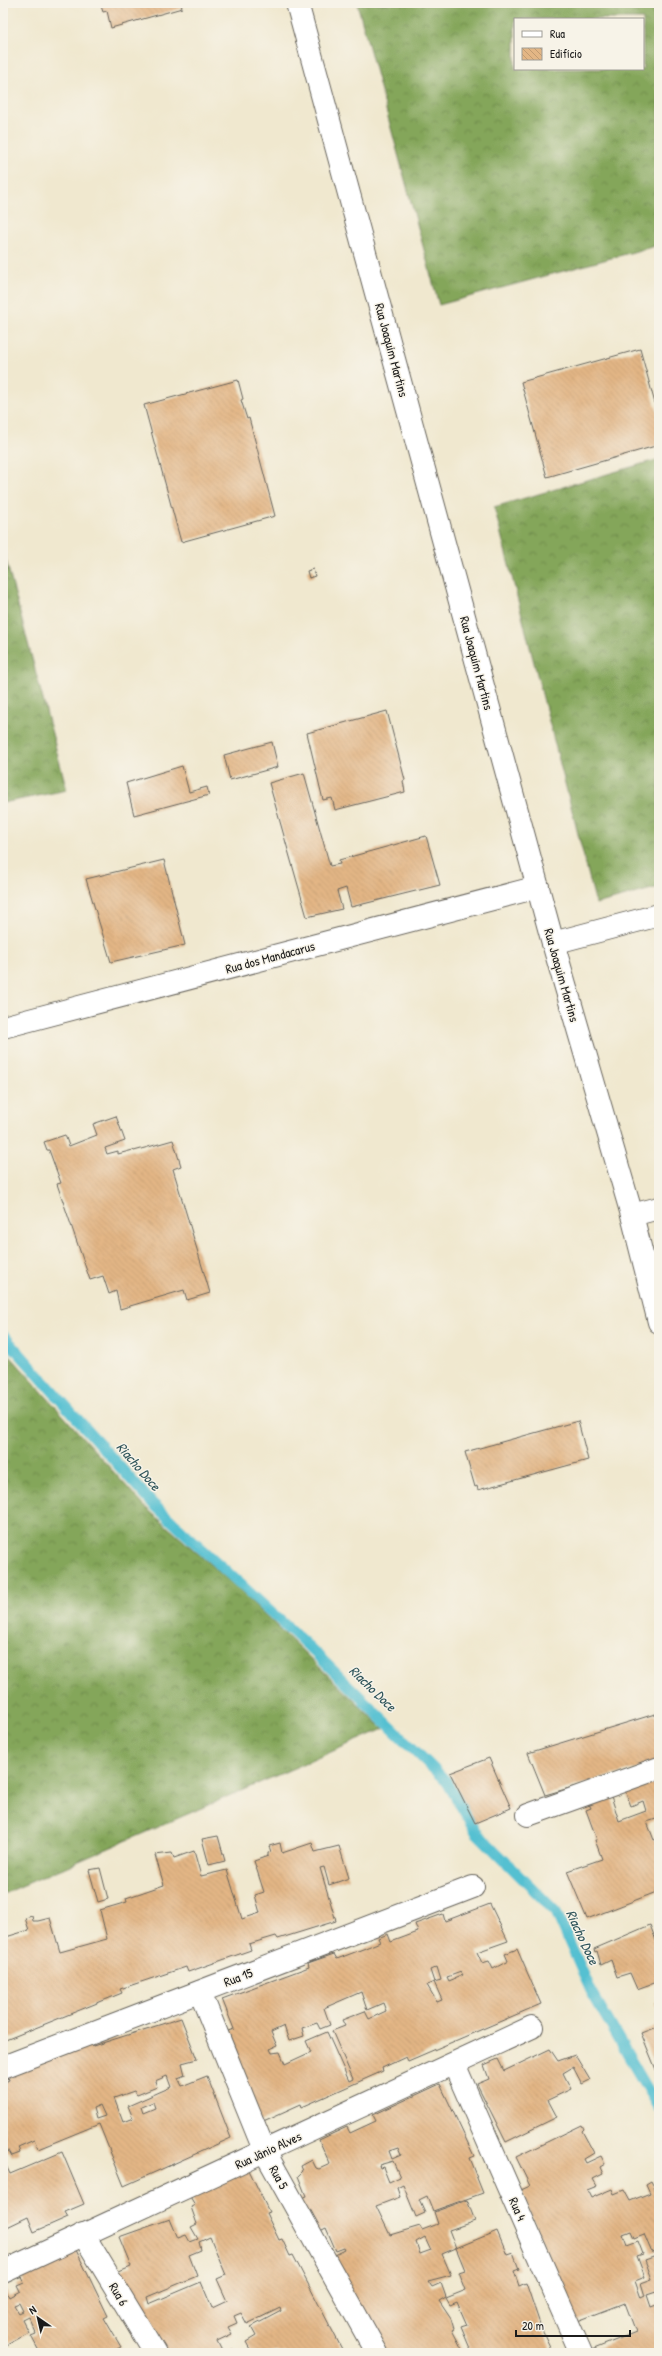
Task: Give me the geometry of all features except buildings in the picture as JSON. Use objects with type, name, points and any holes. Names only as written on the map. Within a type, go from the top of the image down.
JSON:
[{"type":"street","name":"Rua Joaquim Martins","points":[[297,3],[553,943],[632,1215],[659,1322]]},
{"type":"street","name":"Rua dos Mandacarus","points":[[3,1027],[538,887]]},
{"type":"street","points":[[553,943],[659,915]]},
{"type":"street","points":[[632,1215],[659,1208]]},
{"type":"street","points":[[528,1815],[659,1768]]},
{"type":"street","name":"Rua 15","points":[[3,2067],[473,1887]]},
{"type":"street","name":"Rua 5","points":[[200,1992],[265,2152],[377,2353]]},
{"type":"street","name":"Rua Jânio Alves","points":[[3,2272],[83,2234],[265,2152],[532,2027]]},
{"type":"street","name":"Rua 4","points":[[454,2064],[581,2353]]},
{"type":"street","name":"Rua 6","points":[[83,2234],[155,2353]]},
{"type":"green space","points":[[357,3],[659,3],[659,245],[439,305]]},
{"type":"green space","points":[[659,459],[659,887],[596,904],[494,507]]},
{"type":"green space","points":[[3,549],[67,790],[3,803]]},
{"type":"green space","points":[[3,1348],[145,1507],[235,1586],[384,1729],[3,1894]]},
{"type":"waterway","name":"Riacho Doce","points":[[3,1335],[151,1502],[308,1646],[447,1782],[476,1832],[556,1912],[591,1991],[659,2109]]}]
